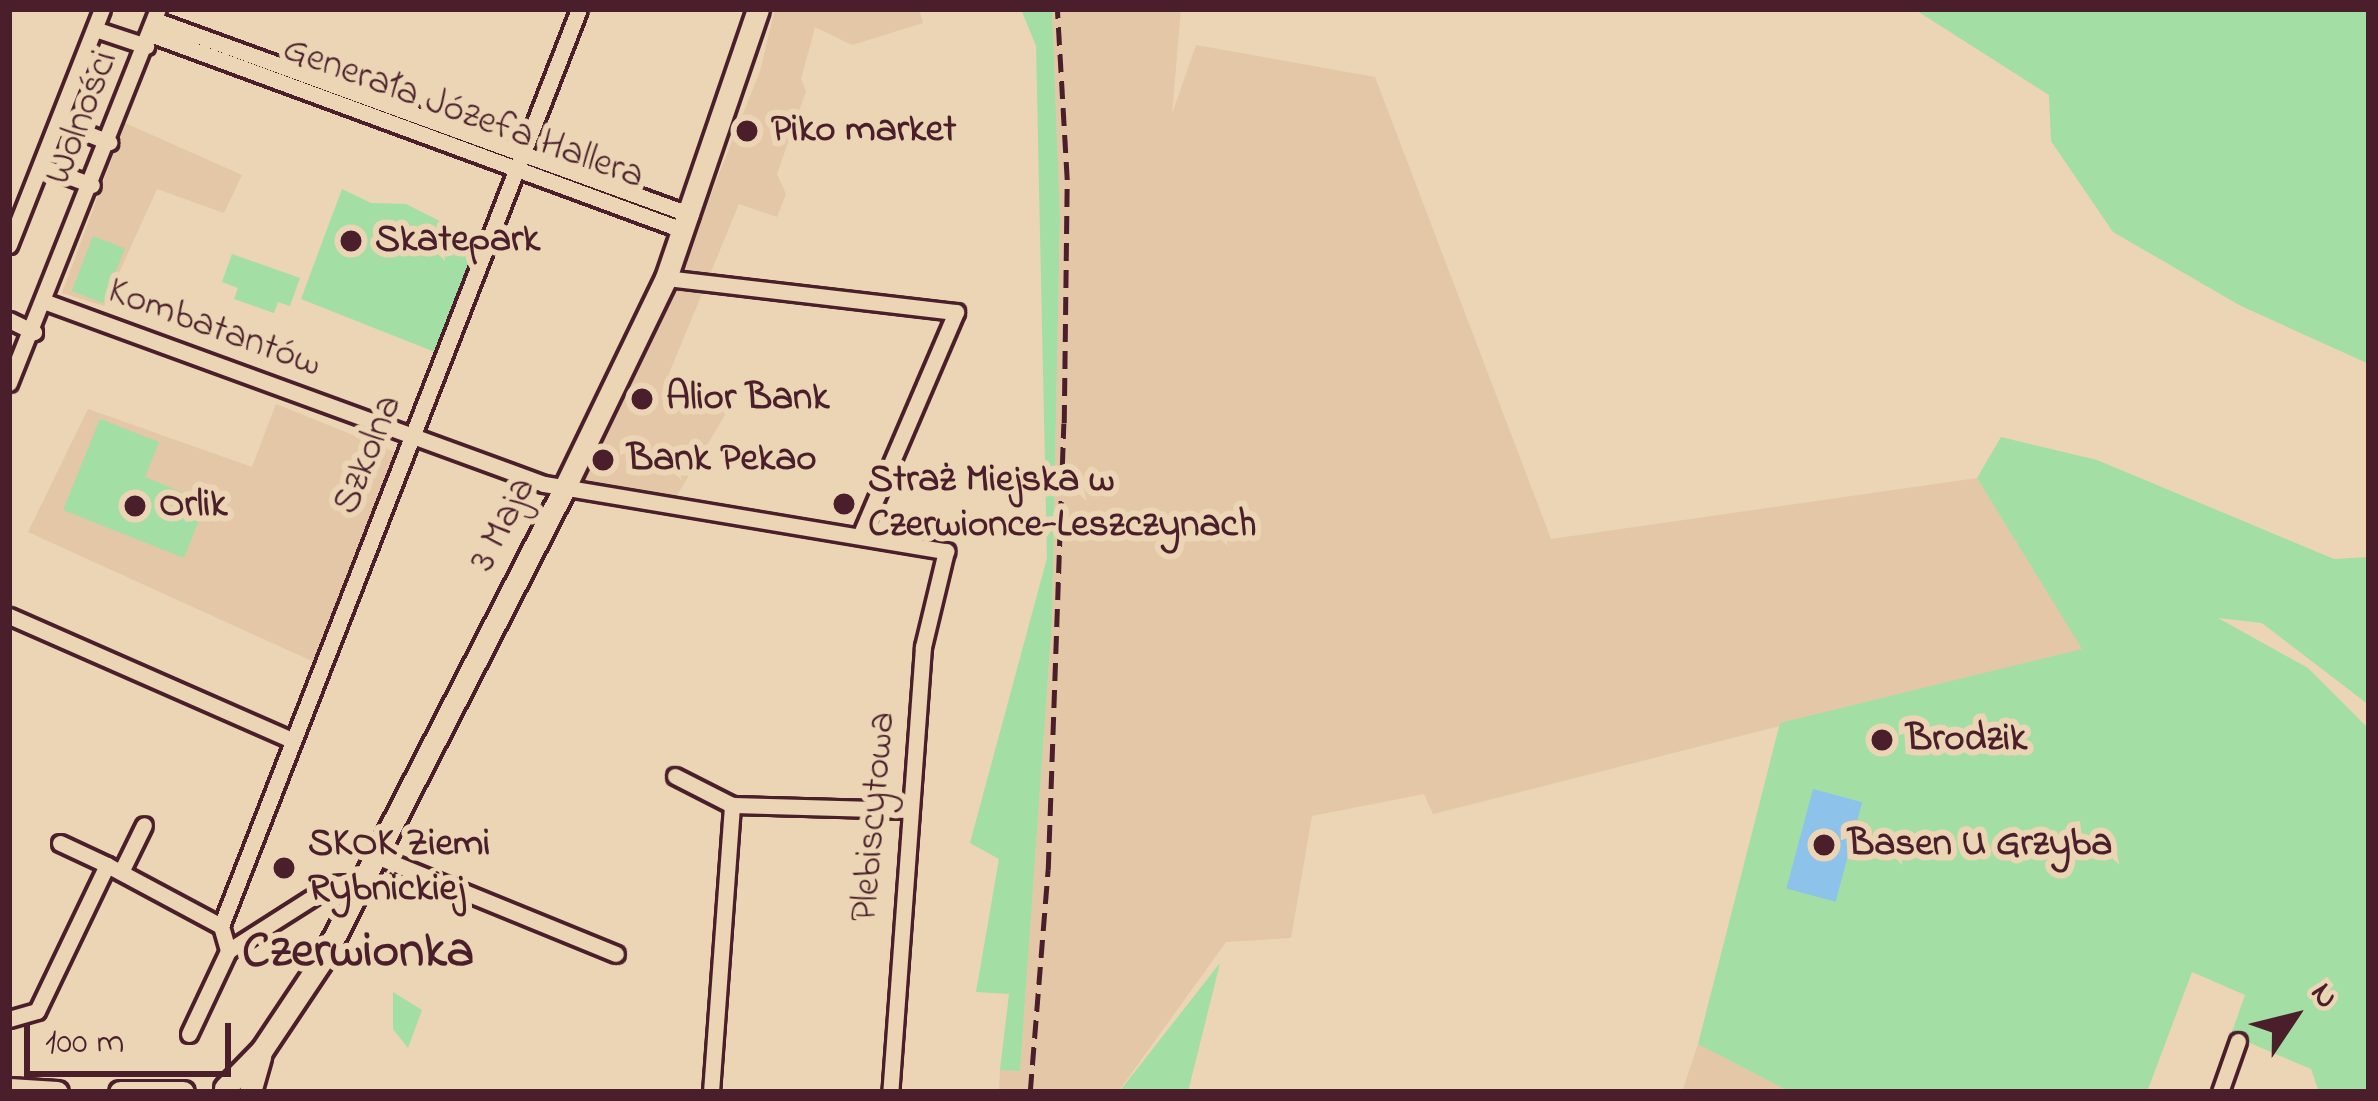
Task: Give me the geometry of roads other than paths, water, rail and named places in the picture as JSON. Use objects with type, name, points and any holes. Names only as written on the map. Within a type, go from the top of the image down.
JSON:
[{"type":"main road","name":"3 Maja","points":[[225,1091],[262,1050],[362,882],[564,489],[666,278],[758,9]]},
{"type":"main road","name":"3 Maja","points":[[250,1092],[262,1050]]},
{"type":"main road","points":[[9,1089],[57,1092]]},
{"type":"main road","points":[[120,1092],[183,1092]]},
{"type":"street","points":[[9,244],[102,9]]},
{"type":"street","name":"Szkolna","points":[[221,926],[579,9]]},
{"type":"street","name":"Generała Józefa Hallera","points":[[95,28],[152,27],[688,223]]},
{"type":"street","name":"Wolności","points":[[9,383],[34,332],[152,27]]},
{"type":"street","points":[[60,123],[109,142]]},
{"type":"street","points":[[43,167],[92,185]]},
{"type":"street","points":[[666,278],[956,312],[861,534]]},
{"type":"street","name":"Kombatantów","points":[[46,302],[564,489],[946,551]]},
{"type":"street","points":[[9,320],[34,332]]},
{"type":"street","name":"Plebiscytowa","points":[[890,1092],[923,647],[946,551]]},
{"type":"street","points":[[9,616],[292,740]]},
{"type":"street","points":[[675,776],[731,805],[910,810]]},
{"type":"street","points":[[711,1092],[731,805]]},
{"type":"street","points":[[9,1018],[37,1011],[114,868],[144,825]]},
{"type":"street","points":[[60,843],[221,926],[228,951]]},
{"type":"street","points":[[376,856],[616,954]]},
{"type":"street","points":[[189,1034],[228,951],[333,884],[362,882]]},
{"type":"street","points":[[2220,1092],[2238,1041]]},
{"type":"water","name":"Basen U Grzyba","points":[[1813,789],[1862,802],[1836,902],[1786,888]]},
{"type":"railway","points":[[1030,1092],[1048,870],[1064,423],[1067,180],[1057,9]]},
{"type":"place","name":"Piko market","points":[[747,131]]},
{"type":"place","name":"Skatepark","points":[[351,241]]},
{"type":"place","name":"Alior Bank","points":[[642,399]]},
{"type":"place","name":"Bank Pekao","points":[[603,460]]},
{"type":"place","name":"Straż Miejska w Czerwionce-Leszczynach","points":[[844,504]]},
{"type":"place","name":"Orlik","points":[[135,506]]},
{"type":"place","name":"Brodzik","points":[[1882,740]]},
{"type":"place","name":"Basen U Grzyba","points":[[1824,845]]},
{"type":"place","name":"SKOK Ziemi Rybnickiej","points":[[284,868]]},
{"type":"district","name":"Czerwionka","points":[[358,953]]}]
